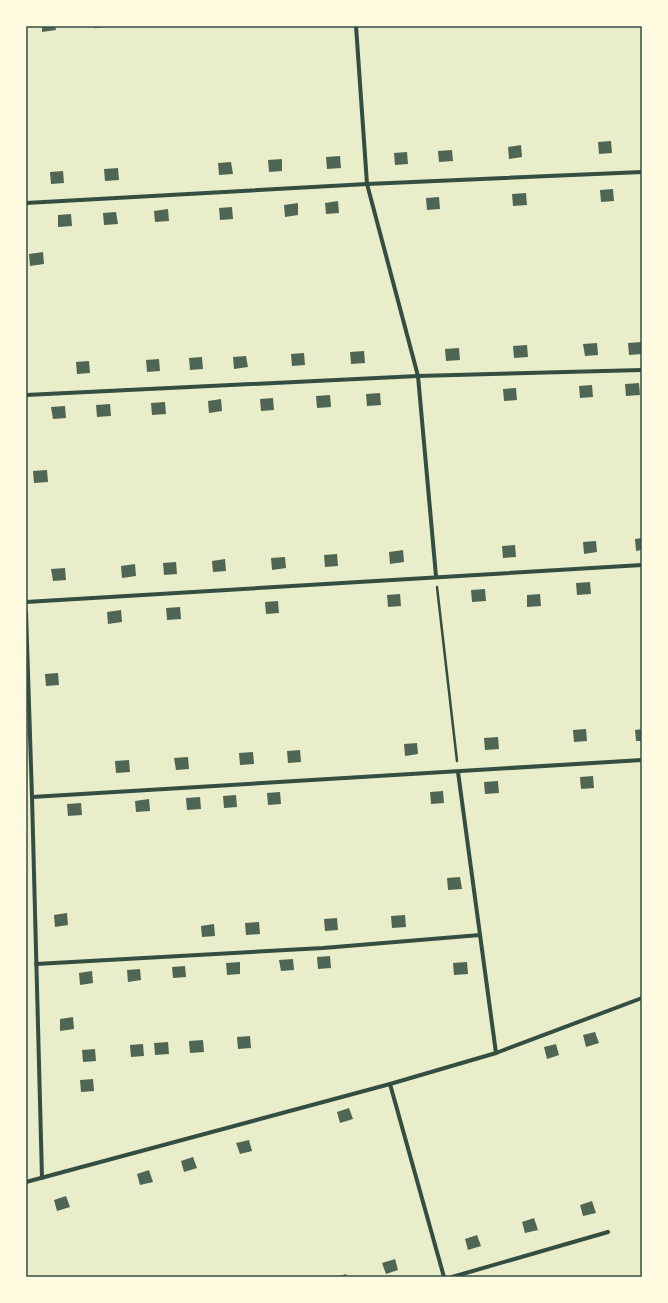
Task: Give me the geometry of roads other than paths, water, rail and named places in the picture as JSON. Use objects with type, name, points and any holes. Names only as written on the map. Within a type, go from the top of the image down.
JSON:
[{"type":"street","points":[[356,26],[367,184],[418,376],[436,576]]},
{"type":"street","points":[[26,203],[367,184],[642,172]]},
{"type":"street","points":[[26,396],[418,376],[642,370]]},
{"type":"street","points":[[26,602],[436,576],[642,565]]},
{"type":"street","points":[[26,612],[42,1178]]},
{"type":"street","points":[[32,797],[642,760]]},
{"type":"street","points":[[458,772],[496,1053]]},
{"type":"street","points":[[36,964],[323,948],[480,935]]},
{"type":"street","points":[[26,1182],[390,1084],[496,1053],[642,998]]},
{"type":"street","points":[[390,1084],[444,1277]]},
{"type":"street","points":[[452,1277],[608,1232]]}]
